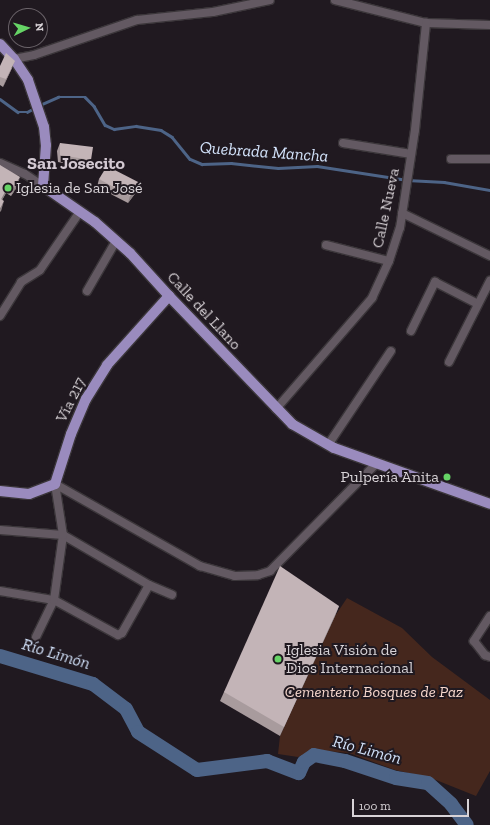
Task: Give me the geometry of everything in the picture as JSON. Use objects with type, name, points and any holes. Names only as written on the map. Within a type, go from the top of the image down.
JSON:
[{"type":"main road","points":[[0,44],[14,59],[28,80],[44,127],[46,145],[43,186]]},
{"type":"main road","name":"Calle del Llano","points":[[43,186],[79,214],[95,222],[130,253],[168,296],[292,424],[328,445],[376,464],[490,504]]},
{"type":"main road","name":"Vía 217","points":[[55,484],[71,434],[86,399],[107,365],[168,296]]},
{"type":"main road","points":[[0,491],[29,494],[55,484]]},
{"type":"street","points":[[14,59],[34,55],[137,20],[213,12],[270,0]]},
{"type":"street","points":[[335,0],[426,23],[490,25]]},
{"type":"street","name":"Calle Nueva","points":[[276,408],[372,298],[389,261],[402,213],[411,154],[426,23]]},
{"type":"street","points":[[343,143],[411,154]]},
{"type":"street","points":[[451,159],[490,159]]},
{"type":"street","points":[[0,164],[25,174],[43,186]]},
{"type":"street","points":[[402,213],[490,256]]},
{"type":"street","points":[[0,316],[21,282],[40,270],[79,214]]},
{"type":"street","points":[[87,291],[116,241]]},
{"type":"street","points":[[326,245],[389,261]]},
{"type":"street","points":[[449,362],[490,281]]},
{"type":"street","points":[[411,331],[435,282],[478,304]]},
{"type":"street","points":[[328,445],[391,351]]},
{"type":"street","points":[[55,484],[200,566],[234,576],[258,575],[270,571],[376,464]]},
{"type":"street","points":[[36,637],[54,600],[63,534],[55,484]]},
{"type":"street","points":[[0,530],[63,534],[149,585],[172,595]]},
{"type":"street","points":[[0,592],[54,600],[118,635],[122,633],[149,585]]},
{"type":"street","points":[[490,616],[474,641],[485,655],[490,657]]},
{"type":"green space","name":"Cementerio Bosques de Paz","points":[[347,598],[402,628],[432,657],[490,700],[490,771],[476,796],[431,778],[395,770],[349,753],[314,750],[298,757],[278,754],[280,736],[335,616]]},
{"type":"building","points":[[6,53],[15,61],[6,79],[0,77],[0,66]]},
{"type":"building","points":[[60,143],[93,147],[91,160],[60,155]]},
{"type":"building","points":[[0,165],[20,177],[15,186],[10,183],[1,199],[4,201],[0,209]]},
{"type":"building","points":[[107,166],[140,183],[130,196],[99,179]]},
{"type":"building","name":"Iglesia Visión de Dios Internacional","points":[[280,566],[339,606],[284,727],[224,692]]},
{"type":"waterway","name":"Quebrada Mancha","points":[[40,105],[58,97],[85,97],[94,106],[105,125],[114,129],[136,126],[161,130],[172,137],[190,159],[202,164],[231,163],[278,168],[317,166],[407,180],[444,182],[490,190]]},
{"type":"waterway","name":"Quebrada Mancha","points":[[0,99],[18,112],[27,112],[36,107]]},
{"type":"waterway","name":"Río Limón","points":[[0,656],[93,684],[126,709],[138,732],[197,770],[267,761],[299,773],[304,762],[314,755],[345,761],[396,778],[428,783],[451,804],[467,825]]},
{"type":"place","name":"Iglesia de San José","points":[[8,188]]},
{"type":"place","name":"Pulpería Anita","points":[[447,477]]},
{"type":"place","name":"Iglesia Visión de Dios Internacional","points":[[278,659]]},
{"type":"district","name":"San Josecito","points":[[76,163]]}]
